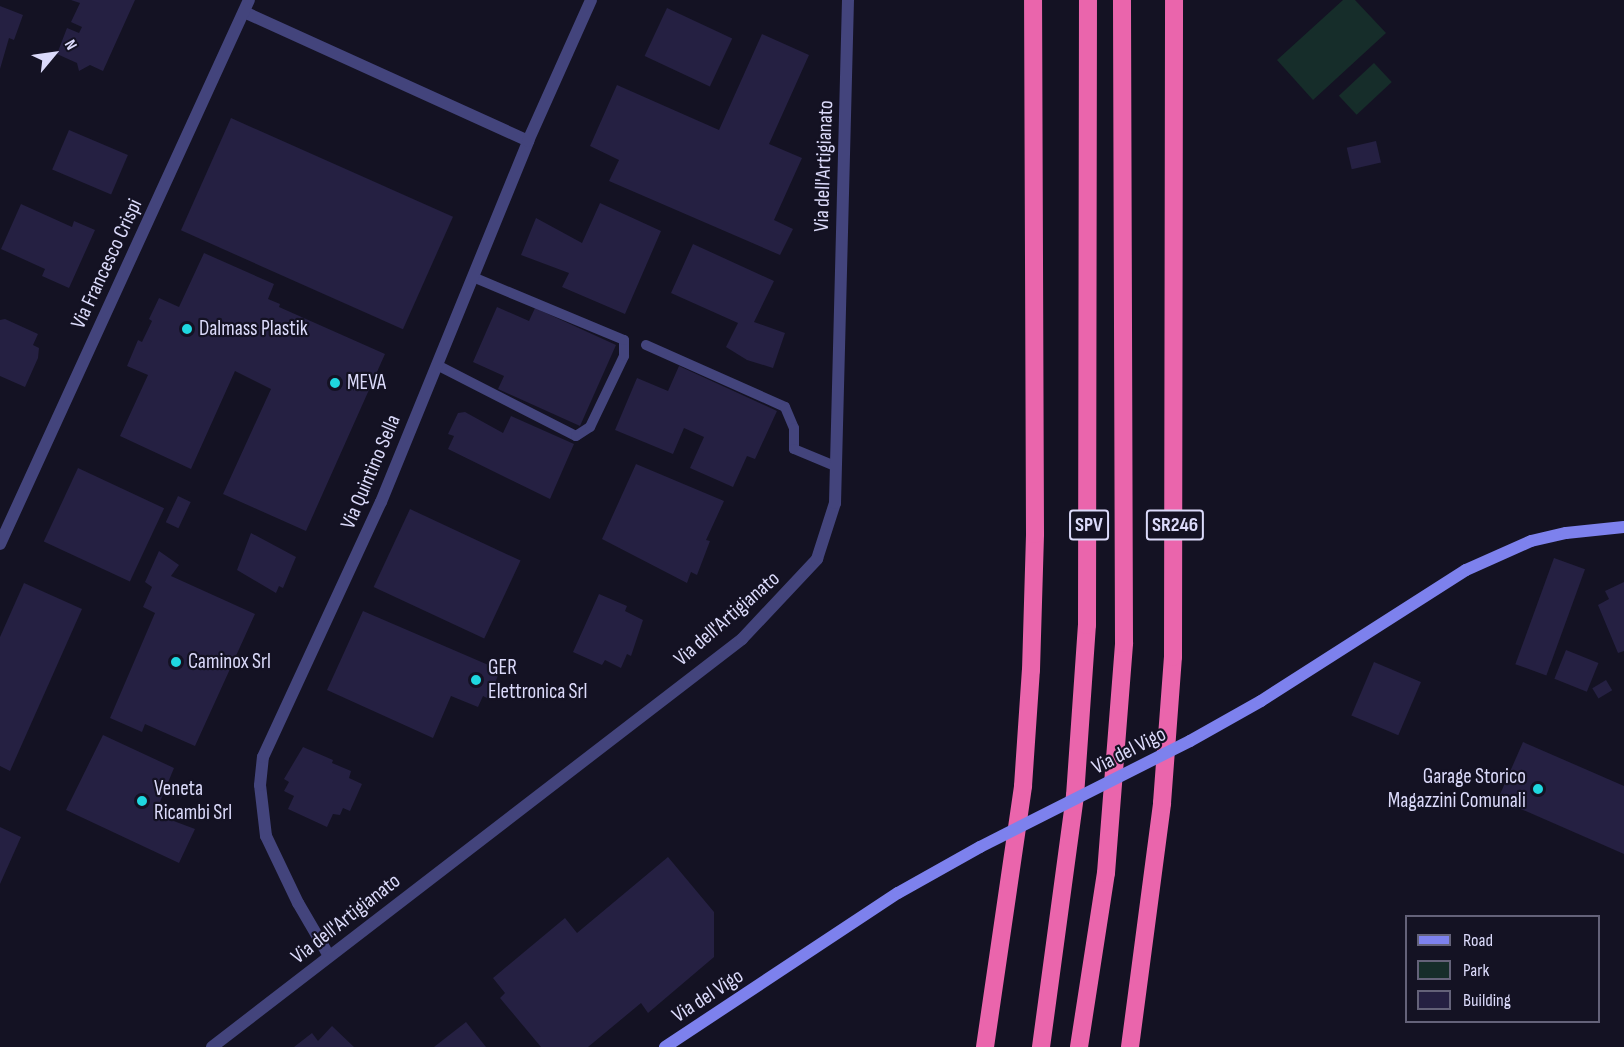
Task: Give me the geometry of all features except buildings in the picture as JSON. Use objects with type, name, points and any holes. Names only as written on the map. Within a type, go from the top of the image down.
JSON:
[{"type":"highway","points":[[985,1047],[1023,786],[1031,670],[1035,498],[1033,0]]},
{"type":"highway","name":"SPV","points":[[1041,1047],[1074,806],[1087,625],[1088,0]]},
{"type":"highway","name":"SPV","points":[[1079,1047],[1106,873],[1124,655],[1126,504],[1122,0]]},
{"type":"highway","name":"SR246","points":[[1130,1047],[1162,803],[1173,657],[1174,0]]},
{"type":"street","name":"Via Quintino Sella","points":[[330,956],[298,903],[266,836],[260,785],[263,757],[381,502],[528,141],[591,0]]},
{"type":"street","points":[[834,0],[848,2]]},
{"type":"street","name":"Via dell'Artigianato","points":[[212,1047],[742,639],[817,559],[834,503],[848,2]]},
{"type":"street","points":[[247,6],[528,141]]},
{"type":"street","name":"Via Francesco Crispi","points":[[0,544],[247,6]]},
{"type":"street","name":"Via del Vigo","points":[[665,1047],[898,893],[980,847],[1190,741],[1261,701],[1466,570],[1531,542],[1566,533],[1624,528]]},
{"type":"lane","points":[[437,365],[576,436],[590,427],[624,356],[624,340],[472,277]]},
{"type":"lane","points":[[646,345],[785,407],[794,428],[794,449],[835,466]]},
{"type":"green space","points":[[1343,0],[1355,0],[1386,33],[1313,100],[1277,60]]},
{"type":"green space","points":[[1374,63],[1392,82],[1357,115],[1339,96]]},
{"type":"place","name":"Dalmass Plastik","points":[[187,329]]},
{"type":"place","name":"MEVA","points":[[335,383]]},
{"type":"place","name":"Caminox Srl","points":[[176,662]]},
{"type":"place","name":"GER Elettronica Srl","points":[[476,680]]},
{"type":"place","name":"Garage Storico Magazzini Comunali","points":[[1538,789]]},
{"type":"place","name":"Veneta Ricambi Srl","points":[[142,801]]}]
